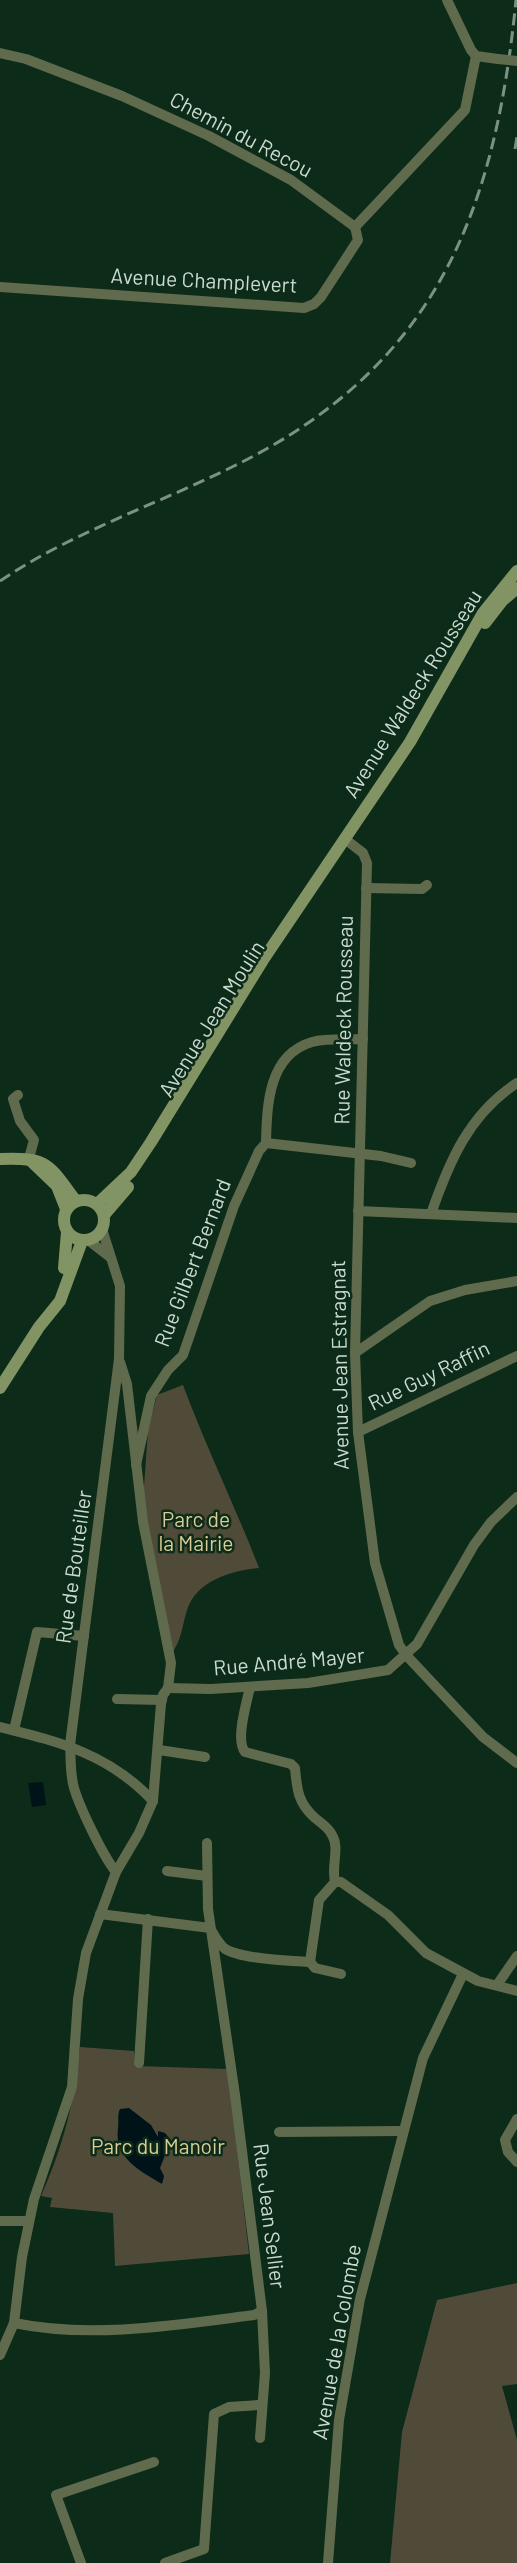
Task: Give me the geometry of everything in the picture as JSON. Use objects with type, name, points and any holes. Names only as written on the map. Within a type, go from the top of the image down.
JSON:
[{"type":"main road","name":"Avenue Waldeck Rousseau","points":[[348,841],[410,742],[483,613],[517,571]]},
{"type":"main road","name":"Avenue Waldeck Rousseau","points":[[348,841],[406,760],[461,655],[502,601],[517,588]]},
{"type":"main road","name":"Avenue Jean Moulin","points":[[97,1204],[131,1172],[263,960],[348,841]]},
{"type":"main road","name":"Avenue Jean Moulin","points":[[104,1215],[144,1167],[221,1036],[348,841]]},
{"type":"main road","points":[[29,1158],[57,1186],[66,1209],[63,1221],[67,1232],[66,1263],[60,1282],[39,1327]]},
{"type":"main road","points":[[0,1159],[40,1160],[54,1170],[76,1201]]},
{"type":"main road","points":[[0,1388],[39,1327],[60,1301],[85,1241],[102,1229],[104,1215],[97,1204],[83,1200],[76,1201],[66,1209]]},
{"type":"main road","points":[[67,1232],[85,1241]]},
{"type":"street","points":[[447,0],[466,43],[477,56],[517,62]]},
{"type":"street","name":"Chemin du Recou","points":[[0,53],[26,59],[122,96],[209,136],[291,180],[356,227]]},
{"type":"street","points":[[356,227],[465,110],[477,56]]},
{"type":"street","name":"Avenue Champlevert","points":[[0,287],[304,308],[314,304],[321,297],[358,240],[356,227]]},
{"type":"street","name":"Rue Waldeck Rousseau","points":[[348,841],[363,853],[367,862],[358,1211]]},
{"type":"street","points":[[366,888],[422,889],[427,885]]},
{"type":"street","name":"Rue Gilbert Bernard","points":[[136,1465],[151,1396],[168,1370],[183,1355],[234,1206],[259,1151],[266,1143],[267,1114],[275,1071],[298,1048],[314,1042],[363,1039]]},
{"type":"street","points":[[430,1214],[444,1175],[467,1131],[483,1111],[517,1083]]},
{"type":"street","points":[[18,1095],[12,1099],[14,1109],[34,1140],[29,1158]]},
{"type":"street","points":[[266,1143],[361,1153],[411,1163]]},
{"type":"street","points":[[358,1211],[517,1218]]},
{"type":"street","name":"Avenue Jean Estragnat","points":[[358,1211],[355,1353],[358,1432],[363,1484],[379,1581],[399,1645],[406,1655],[483,1737],[517,1763]]},
{"type":"street","name":"Rue de Bouteiller","points":[[102,1229],[120,1286],[119,1359],[70,1745],[74,1789],[107,1860],[116,1872]]},
{"type":"street","points":[[85,1241],[111,1257]]},
{"type":"street","points":[[355,1353],[430,1301],[465,1290],[517,1281]]},
{"type":"street","name":"Rue Guy Raffin","points":[[358,1432],[517,1356]]},
{"type":"street","points":[[0,2355],[14,2323],[28,2221],[72,2087],[78,1999],[86,1953],[116,1872],[146,1819],[153,1801],[162,1700],[168,1688],[171,1663],[143,1522],[127,1384],[119,1359]]},
{"type":"street","name":"Rue André Mayer","points":[[168,1688],[250,1687],[308,1683],[388,1670],[417,1644],[474,1545],[491,1522],[517,1497]]},
{"type":"street","points":[[14,1730],[37,1632],[84,1636]]},
{"type":"street","points":[[250,1687],[240,1738],[241,1748],[244,1752],[291,1764],[295,1768],[297,1796],[301,1804],[327,1829],[335,1842],[332,1872],[334,1882],[320,1900],[310,1962]]},
{"type":"street","points":[[117,1699],[162,1700]]},
{"type":"street","points":[[0,1726],[70,1745],[112,1766],[135,1782],[153,1801]]},
{"type":"street","points":[[159,1750],[205,1757]]},
{"type":"street","name":"Rue Jean Sellier","points":[[14,2323],[73,2329],[130,2328],[254,2315],[262,2310],[235,2095],[210,1928],[207,1843]]},
{"type":"street","points":[[167,1870],[207,1876]]},
{"type":"street","points":[[334,1882],[341,1882],[388,1915],[426,1953],[478,1981],[517,1991]]},
{"type":"street","points":[[100,1914],[210,1928],[220,1944],[228,1951],[269,1959],[310,1962],[315,1968],[341,1974]]},
{"type":"street","points":[[139,2062],[148,1919]]},
{"type":"street","points":[[497,1985],[517,1956]]},
{"type":"street","name":"Avenue de la Colombe","points":[[327,2563],[339,2420],[360,2299],[402,2131],[429,2041],[462,1974]]},
{"type":"street","points":[[517,2119],[505,2140],[508,2152],[517,2162]]},
{"type":"street","points":[[279,2132],[402,2131]]},
{"type":"street","points":[[0,2221],[28,2221]]},
{"type":"street","points":[[260,2438],[265,2373],[262,2310]]},
{"type":"street","points":[[165,2563],[204,2549],[214,2414],[229,2407],[258,2405]]},
{"type":"street","points":[[81,2563],[56,2495],[154,2462]]},
{"type":"green space","name":"Parc de la Mairie","points":[[183,1385],[259,1568],[227,1575],[207,1584],[199,1591],[187,1610],[180,1637],[172,1653],[143,1501],[148,1430],[157,1395]]},
{"type":"green space","name":"Parc du Manoir","points":[[80,2047],[134,2051],[135,2066],[228,2069],[249,2254],[115,2266],[113,2213],[50,2207],[52,2198],[41,2196],[67,2123],[75,2087]]},
{"type":"green space","points":[[517,2283],[517,2384],[502,2386],[517,2440],[517,2563],[390,2563],[402,2432],[437,2300]]},
{"type":"shaded area","points":[[43,1782],[46,1805],[32,1807],[28,1783]]},
{"type":"shaded area","points":[[129,2108],[151,2125],[158,2137],[158,2131],[165,2133],[171,2140],[160,2168],[164,2176],[162,2184],[130,2162],[120,2148],[118,2138],[120,2109]]},
{"type":"railway","points":[[0,581],[55,548],[232,467],[302,427],[359,382],[406,332],[442,277],[470,216],[491,149],[506,77],[516,0]]},
{"type":"railway","points":[[515,149],[517,137]]}]
